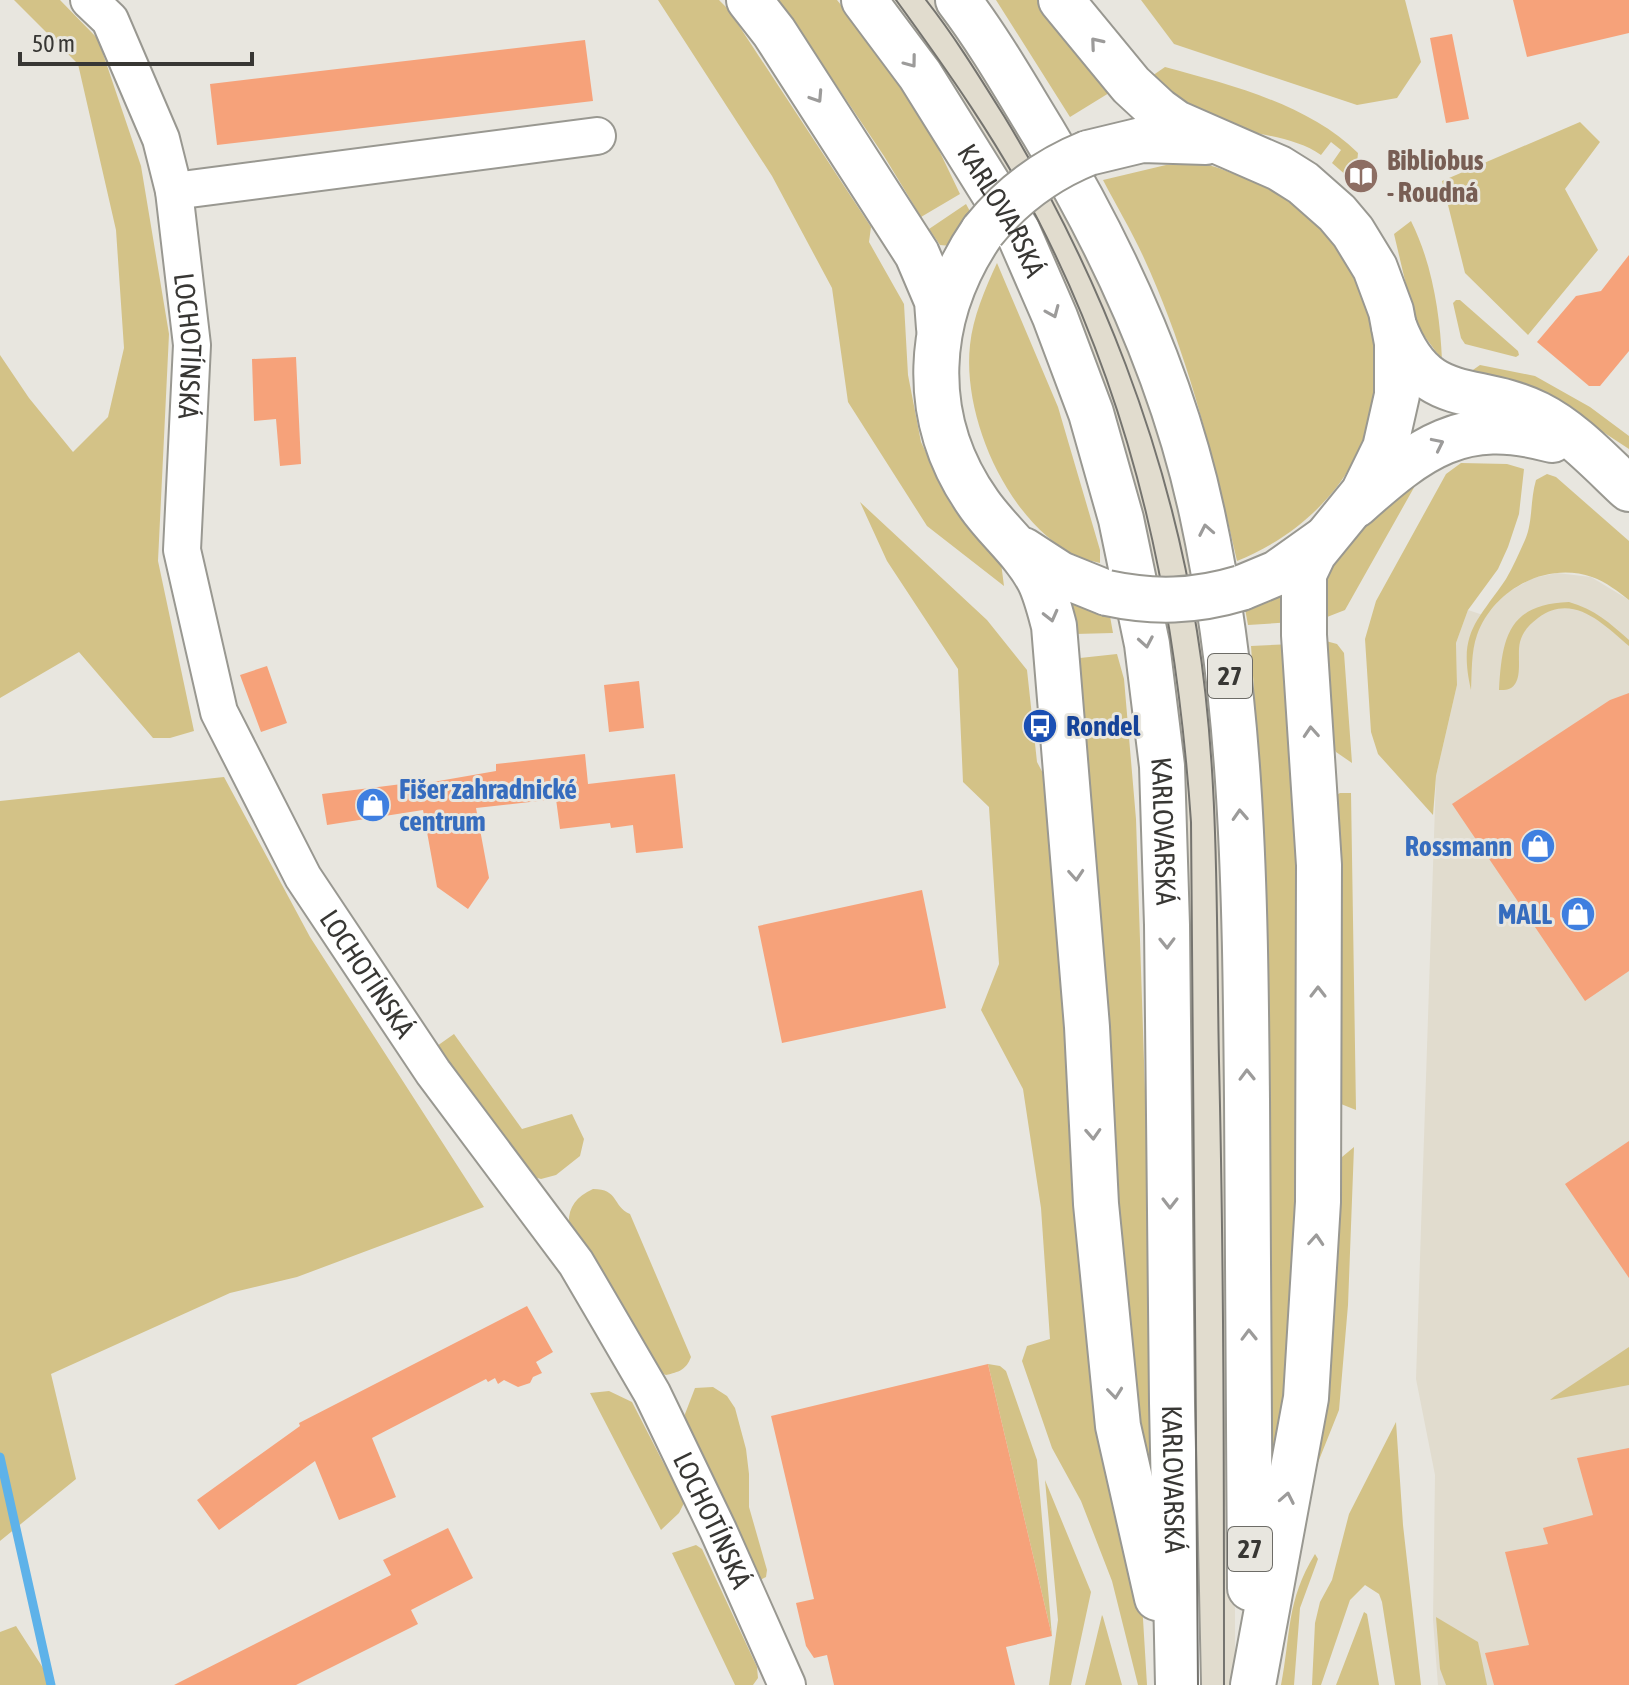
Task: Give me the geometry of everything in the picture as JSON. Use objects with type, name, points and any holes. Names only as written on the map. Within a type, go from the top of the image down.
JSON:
[{"type":"main road","points":[[749,0],[782,44],[917,254],[937,301],[936,385],[944,432],[960,474],[980,506],[1040,581],[1054,626],[1087,1027],[1096,1204],[1118,1426],[1178,1685]]},
{"type":"main road","name":"KARLOVARSKÁ","points":[[864,0],[920,75],[1018,232],[1055,317],[1091,413],[1121,519],[1147,644],[1162,766],[1167,910],[1178,1685]]},
{"type":"main road","name":"27","points":[[958,0],[979,27],[1082,197],[1129,293],[1174,409],[1202,510],[1224,626],[1237,741],[1246,917],[1252,1685]]},
{"type":"main road","points":[[1061,0],[1131,85],[1158,110],[1176,123],[1279,168],[1303,183],[1345,222],[1375,268],[1394,326],[1412,363],[1427,378],[1449,390],[1508,403],[1540,416],[1588,452],[1629,489]]},
{"type":"main road","points":[[939,334],[953,281],[983,231],[1006,205],[1033,182],[1068,161],[1131,142],[1166,139],[1239,150]]},
{"type":"main road","points":[[1252,1685],[1307,1383],[1318,1202],[1319,865],[1302,603],[1306,567],[1379,463],[1392,423],[1398,376],[1394,326]]},
{"type":"main road","points":[[998,527],[1045,566],[1075,582],[1129,598],[1174,601],[1219,595],[1241,588],[1295,562],[1411,459],[1443,440],[1470,433],[1522,433],[1588,452]]},
{"type":"street","name":"LOCHOTÍNSKÁ","points":[[89,0],[110,20],[161,139],[174,191],[192,345],[182,550],[219,712],[303,877],[433,1072],[576,1263],[610,1321],[652,1393],[718,1530],[787,1685]]},
{"type":"street","points":[[174,191],[597,136]]},
{"type":"shaded area","points":[[14,0],[60,0],[98,39],[141,166],[169,334],[158,561],[194,731],[170,738],[153,738],[79,652],[0,698],[0,355],[29,398],[73,452],[108,417],[124,348],[116,230],[78,64]]},
{"type":"shaded area","points":[[658,0],[719,0],[728,9],[871,227],[869,242],[904,304],[908,375],[921,442],[951,505],[1001,563],[1004,586],[927,526],[848,402],[832,288],[772,176]]},
{"type":"shaded area","points":[[779,0],[837,0],[924,119],[960,194],[921,217],[884,156]]},
{"type":"shaded area","points":[[885,0],[942,0],[1104,271],[1186,502],[1225,752],[1235,1393],[1235,1685],[1190,1685],[1134,512]]},
{"type":"shaded area","points":[[996,0],[1040,0],[1109,93],[1070,117]]},
{"type":"shaded area","points":[[1141,0],[1405,0],[1421,62],[1397,98],[1357,105],[1174,44]]},
{"type":"shaded area","points":[[1165,67],[1268,98],[1316,121],[1358,153],[1355,183],[1332,163],[1341,150],[1331,142],[1321,155],[1293,142],[1228,127],[1191,112],[1149,78]]},
{"type":"shaded area","points":[[1580,122],[1600,142],[1565,189],[1598,250],[1528,335],[1465,273],[1442,181]]},
{"type":"shaded area","points":[[1166,165],[1215,167],[1267,188],[1295,206],[1319,228],[1339,253],[1355,281],[1367,312],[1374,344],[1374,407],[1356,458],[1325,501],[1306,519],[1262,550],[1237,561],[1209,444],[1173,330],[1143,256],[1103,180]]},
{"type":"shaded area","points":[[966,204],[973,217],[951,246],[940,245],[929,229]]},
{"type":"shaded area","points":[[1411,221],[1434,289],[1442,360],[1420,330],[1412,310],[1394,234]]},
{"type":"shaded area","points":[[997,263],[1058,407],[1100,550],[1100,563],[1076,556],[1052,540],[1030,519],[1010,494],[982,435],[969,374],[970,345],[977,314]]},
{"type":"shaded area","points":[[1460,300],[1519,355],[1516,357],[1465,344],[1453,303]]},
{"type":"shaded area","points":[[1480,365],[1535,376],[1590,407],[1629,436],[1629,449],[1577,415],[1470,372]]},
{"type":"shaded area","points":[[1461,463],[1507,464],[1524,469],[1519,514],[1508,547],[1498,569],[1468,610],[1456,643],[1457,685],[1436,776],[1433,815],[1378,754],[1371,732],[1365,639],[1376,601],[1446,474]]},
{"type":"shaded area","points":[[1425,468],[1345,610],[1322,619],[1324,580],[1331,562],[1369,518]]},
{"type":"shaded area","points":[[1547,474],[1556,477],[1629,541],[1629,600],[1592,577],[1575,573],[1540,576],[1523,583],[1495,605],[1477,635],[1471,690],[1468,641],[1478,618],[1516,560],[1528,533],[1536,480]]},
{"type":"shaded area","points":[[860,502],[987,620],[1027,670],[1037,762],[1047,781],[1141,1586],[1147,1685],[1138,1685],[1112,1581],[1081,1501],[1052,1448],[1022,1361],[1027,1346],[1050,1339],[1041,1208],[1023,1089],[981,1010],[999,964],[989,807],[963,782],[958,669],[887,561]]},
{"type":"shaded area","points":[[1557,573],[1591,577],[1629,600],[1629,1685],[1438,1685],[1433,1620],[1435,1475],[1416,1379],[1436,776],[1457,685],[1456,643],[1468,610],[1486,616],[1503,595],[1533,578]]},
{"type":"shaded area","points":[[1284,590],[1293,622],[1248,625],[1244,603]]},
{"type":"shaded area","points":[[1074,600],[1108,605],[1113,633],[1075,634]]},
{"type":"shaded area","points":[[1569,602],[1586,608],[1608,622],[1629,640],[1629,646],[1587,614],[1563,608],[1551,611],[1535,620],[1525,631],[1519,647],[1517,680],[1510,689],[1499,690],[1506,640],[1512,627],[1533,609]]},
{"type":"shaded area","points":[[1322,640],[1337,644],[1344,653],[1352,763],[1336,752],[1329,737]]},
{"type":"shaded area","points":[[1293,644],[1306,923],[1291,1383],[1270,1542],[1263,824],[1251,646]]},
{"type":"shaded area","points":[[1117,654],[1124,679],[1136,819],[1149,1212],[1153,1477],[1145,1477],[1108,1118],[1080,658]]},
{"type":"shaded area","points":[[224,777],[310,937],[484,1207],[297,1277],[230,1293],[51,1374],[76,1479],[0,1541],[0,801]]},
{"type":"shaded area","points":[[1351,793],[1356,1110],[1336,1102],[1333,797]]},
{"type":"shaded area","points":[[454,1034],[522,1129],[572,1114],[584,1139],[580,1156],[556,1175],[541,1179],[527,1175],[437,1046]]},
{"type":"shaded area","points":[[1354,1147],[1348,1305],[1339,1410],[1311,1480],[1305,1525],[1296,1522],[1305,1466],[1321,1432],[1338,1170],[1342,1157]]},
{"type":"shaded area","points":[[593,1189],[607,1192],[630,1214],[691,1357],[687,1365],[678,1371],[666,1375],[650,1368],[571,1237],[569,1221],[572,1208],[579,1197]]},
{"type":"shaded area","points":[[1629,1347],[1629,1385],[1550,1400],[1555,1396]]},
{"type":"shaded area","points":[[988,1364],[1000,1366],[1006,1371],[1037,1460],[1052,1636]]},
{"type":"shaded area","points":[[713,1387],[727,1396],[735,1408],[746,1449],[749,1507],[767,1570],[766,1577],[758,1581],[686,1430],[685,1414],[695,1388]]},
{"type":"shaded area","points":[[609,1391],[632,1402],[684,1503],[679,1513],[661,1530],[590,1393]]},
{"type":"shaded area","points":[[1396,1422],[1403,1525],[1421,1685],[1395,1685],[1382,1602],[1379,1594],[1365,1585],[1350,1600],[1321,1685],[1312,1685],[1315,1623],[1320,1602],[1332,1580],[1349,1514]]},
{"type":"shaded area","points":[[1045,1480],[1091,1592],[1071,1685],[1049,1685],[1058,1620]]},
{"type":"shaded area","points":[[696,1545],[702,1549],[757,1667],[758,1678],[753,1685],[735,1685],[672,1553]]},
{"type":"shaded area","points":[[1315,1554],[1318,1559],[1300,1608],[1294,1685],[1281,1685],[1294,1603]]},
{"type":"shaded area","points":[[1364,1612],[1367,1614],[1379,1685],[1336,1685]]},
{"type":"shaded area","points":[[1103,1617],[1122,1685],[1085,1685]]},
{"type":"shaded area","points":[[1436,1617],[1478,1642],[1487,1685],[1446,1685],[1440,1669]]},
{"type":"shaded area","points":[[16,1626],[54,1685],[0,1685],[0,1632]]},
{"type":"building","points":[[1513,0],[1629,0],[1629,33],[1527,57]]},
{"type":"building","points":[[1452,34],[1469,119],[1446,123],[1430,38]]},
{"type":"building","points":[[585,40],[593,101],[217,145],[210,84]]},
{"type":"building","points":[[1629,255],[1629,351],[1600,386],[1589,386],[1537,342],[1576,296],[1601,291]]},
{"type":"building","points":[[296,357],[301,464],[280,466],[276,419],[254,421],[252,359]]},
{"type":"building","points":[[267,666],[287,723],[261,732],[240,675]]},
{"type":"building","points":[[639,681],[644,728],[609,732],[604,685]]},
{"type":"building","points":[[1629,693],[1629,971],[1585,1001],[1452,804],[1610,700]]},
{"type":"building","points":[[585,754],[588,784],[675,774],[683,848],[636,853],[633,825],[611,828],[610,823],[560,829],[556,799],[476,808],[489,878],[468,909],[437,887],[423,810],[327,825],[322,794],[410,783],[410,786],[496,771],[496,764]]},
{"type":"building","points":[[922,890],[946,1008],[782,1043],[758,926]]},
{"type":"building","points":[[1629,1141],[1629,1278],[1565,1184]]},
{"type":"building","points":[[527,1306],[553,1352],[536,1362],[542,1373],[533,1377],[530,1383],[518,1387],[504,1380],[498,1384],[495,1378],[488,1382],[486,1379],[372,1438],[396,1497],[339,1520],[315,1461],[219,1530],[197,1500],[300,1426],[299,1423]]},
{"type":"building","points":[[988,1364],[1052,1636],[1006,1647],[1015,1685],[834,1685],[827,1655],[814,1658],[806,1646],[796,1603],[814,1599],[771,1416]]},
{"type":"building","points":[[1629,1448],[1629,1685],[1494,1685],[1485,1653],[1529,1645],[1505,1552],[1548,1544],[1543,1528],[1593,1515],[1577,1458]]},
{"type":"building","points":[[448,1528],[473,1578],[411,1610],[418,1624],[296,1685],[174,1685],[391,1575],[383,1560]]},
{"type":"waterway","points":[[0,1457],[51,1685]]},
{"type":"tram line","points":[[896,0],[1005,161],[1072,291],[1126,438],[1162,588],[1175,664],[1191,822],[1198,1685]]},
{"type":"tram line","points":[[926,0],[957,42],[1039,176],[1100,300],[1149,430],[1168,496],[1197,631],[1210,738],[1216,846],[1223,1295],[1224,1685]]},
{"type":"place","name":"Bibliobus - Roudná","points":[[1361,176]]},
{"type":"place","name":"Rondel","points":[[1040,726]]},
{"type":"place","name":"Fišer zahradnické centrum","points":[[373,805]]},
{"type":"place","name":"Rossmann","points":[[1538,846]]},
{"type":"place","name":"MALL","points":[[1578,914]]}]
